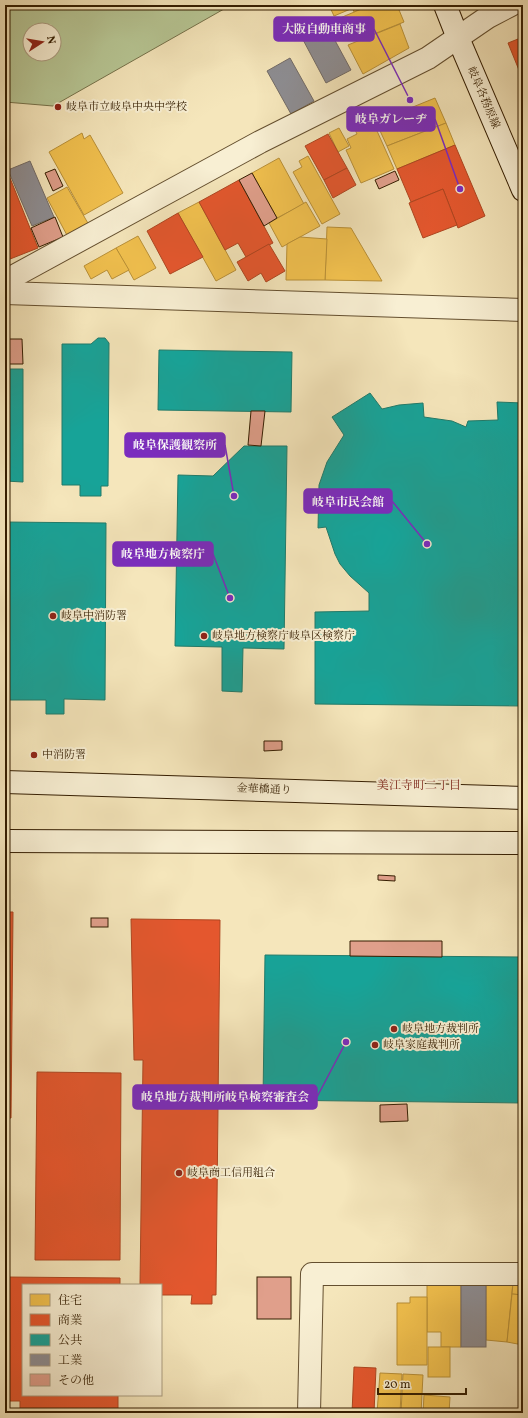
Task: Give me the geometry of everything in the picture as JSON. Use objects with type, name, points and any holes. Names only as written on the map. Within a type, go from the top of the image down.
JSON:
[{"type":"street","name":"岐阜各務原線","points":[[445,5],[523,190]]},
{"type":"street","points":[[5,281],[260,142],[428,58],[488,17],[511,5]]},
{"type":"street","points":[[5,293],[523,310]]},
{"type":"street","name":"金華橋通り","points":[[5,782],[523,798]]},
{"type":"street","points":[[5,841],[523,843]]},
{"type":"street","points":[[309,1413],[312,1274],[523,1274]]},
{"type":"green space","points":[[5,5],[231,5],[53,106],[5,102]]},
{"type":"building: 住宅","points":[[329,5],[352,5],[353,8],[334,16]]},
{"type":"building: 住宅","points":[[352,5],[371,5],[354,12]]},
{"type":"building: 住宅","points":[[371,5],[397,5],[404,22],[364,38],[359,27],[334,37],[328,23]]},
{"type":"building: 住宅","points":[[400,24],[409,48],[363,74],[348,45]]},
{"type":"building: 住宅","points":[[435,98],[446,123],[387,146],[376,122]]},
{"type":"building: 住宅","points":[[369,113],[394,169],[361,183],[346,150],[351,148],[347,139],[357,134],[351,121]]},
{"type":"building: 住宅","points":[[446,123],[455,145],[397,169],[387,146]]},
{"type":"building: 住宅","points":[[339,128],[349,146],[338,152],[329,133]]},
{"type":"building: 住宅","points":[[82,133],[84,139],[90,135],[123,193],[84,215],[49,152]]},
{"type":"building: 住宅","points":[[308,156],[340,214],[322,224],[293,172],[302,167],[299,161]]},
{"type":"building: 住宅","points":[[279,158],[304,204],[277,218],[252,173]]},
{"type":"building: 住宅","points":[[67,187],[89,225],[68,237],[47,198]]},
{"type":"building: 住宅","points":[[199,202],[236,270],[216,281],[178,213]]},
{"type":"building: 住宅","points":[[306,202],[320,226],[282,247],[269,223]]},
{"type":"building: 住宅","points":[[327,227],[351,228],[382,281],[325,280]]},
{"type":"building: 住宅","points":[[138,236],[156,268],[134,280],[116,248]]},
{"type":"building: 住宅","points":[[300,237],[327,239],[325,280],[286,280],[287,244]]},
{"type":"building: 住宅","points":[[116,248],[129,270],[112,279],[107,270],[91,279],[84,266]]},
{"type":"building: 住宅","points":[[427,1282],[461,1282],[461,1347],[441,1347],[441,1332],[427,1332]]},
{"type":"building: 住宅","points":[[486,1282],[513,1282],[507,1342],[486,1340]]},
{"type":"building: 住宅","points":[[513,1283],[523,1285],[523,1295],[512,1294]]},
{"type":"building: 住宅","points":[[512,1294],[523,1295],[523,1345],[507,1342]]},
{"type":"building: 住宅","points":[[410,1297],[427,1297],[427,1365],[397,1365],[397,1303],[410,1303]]},
{"type":"building: 住宅","points":[[428,1347],[450,1347],[450,1377],[428,1377]]},
{"type":"building: 住宅","points":[[380,1373],[402,1374],[400,1413],[377,1413]]},
{"type":"building: 住宅","points":[[403,1374],[423,1375],[421,1413],[401,1413]]},
{"type":"building: 住宅","points":[[424,1395],[450,1397],[449,1413],[423,1413]]},
{"type":"building: 住宅","points":[[515,1409],[523,1410],[523,1413],[515,1413]]},
{"type":"building: 商業","points":[[523,37],[523,80],[508,43]]},
{"type":"building: 商業","points":[[328,134],[347,168],[324,180],[305,146]]},
{"type":"building: 商業","points":[[455,145],[485,216],[458,228],[443,189],[411,202],[397,169]]},
{"type":"building: 商業","points":[[5,168],[38,248],[5,261]]},
{"type":"building: 商業","points":[[347,168],[356,185],[333,198],[324,180]]},
{"type":"building: 商業","points":[[239,180],[273,243],[246,257],[238,243],[225,250],[199,202]]},
{"type":"building: 商業","points":[[443,189],[457,225],[423,238],[409,203]]},
{"type":"building: 商業","points":[[178,213],[203,257],[170,274],[147,231]]},
{"type":"building: 商業","points":[[269,244],[285,271],[266,282],[261,273],[248,281],[237,262]]},
{"type":"building: 商業","points":[[5,912],[13,912],[11,1118],[5,1118]]},
{"type":"building: 商業","name":"岐阜商工信用組合","points":[[131,919],[220,920],[216,1295],[212,1295],[212,1304],[191,1304],[192,1295],[162,1295],[162,1284],[140,1284],[143,1060],[134,1060]]},
{"type":"building: 商業","points":[[37,1072],[121,1073],[120,1260],[35,1260]]},
{"type":"building: 商業","points":[[5,1277],[120,1278],[120,1284],[22,1284],[22,1396],[118,1396],[118,1413],[20,1413],[20,1401],[5,1401]]},
{"type":"building: 商業","points":[[354,1367],[376,1368],[374,1413],[352,1413]]},
{"type":"building: 公共","points":[[98,338],[105,338],[109,343],[108,486],[101,486],[101,496],[80,496],[80,485],[62,485],[62,344],[91,344]]},
{"type":"building: 公共","points":[[159,350],[292,352],[291,412],[158,410]]},
{"type":"building: 公共","points":[[5,369],[23,369],[23,482],[5,481]]},
{"type":"building: 公共","points":[[370,393],[382,409],[399,405],[423,403],[424,417],[452,421],[466,427],[468,421],[498,420],[497,402],[523,403],[523,706],[315,704],[315,612],[369,611],[369,593],[350,576],[340,564],[326,527],[318,528],[319,485],[327,462],[344,435],[332,417]]},
{"type":"building: 公共","points":[[244,446],[287,446],[284,649],[243,648],[242,692],[222,691],[222,647],[175,646],[178,475],[213,476]]},
{"type":"building: 公共","points":[[5,522],[106,523],[105,700],[64,699],[64,714],[46,714],[46,700],[5,700]]},
{"type":"building: 公共","name":"岐阜地方裁判所","points":[[265,955],[523,957],[523,1103],[263,1100]]},
{"type":"building: 工業","points":[[325,22],[351,70],[326,83],[301,36]]},
{"type":"building: 工業","points":[[290,58],[314,101],[291,114],[267,71]]},
{"type":"building: 工業","points":[[30,161],[54,217],[32,226],[8,170]]},
{"type":"building: 工業","points":[[461,1285],[486,1285],[486,1347],[461,1347]]},
{"type":"building: その他","points":[[55,169],[63,186],[53,191],[45,173]]},
{"type":"building: その他","points":[[395,171],[399,180],[379,189],[375,180]]},
{"type":"building: その他","points":[[252,173],[277,218],[264,226],[239,180]]},
{"type":"building: その他","points":[[55,217],[63,237],[39,247],[31,228]]},
{"type":"building: その他","points":[[5,339],[22,339],[23,364],[5,364]]},
{"type":"building: その他","points":[[251,411],[265,411],[261,446],[248,445]]},
{"type":"building: その他","points":[[264,741],[282,741],[282,750],[264,751]]},
{"type":"building: その他","points":[[378,875],[395,876],[395,881],[378,880]]},
{"type":"building: その他","points":[[91,918],[108,918],[108,927],[91,927]]},
{"type":"building: その他","points":[[350,941],[442,941],[442,957],[350,956]]},
{"type":"building: その他","points":[[407,1104],[408,1121],[380,1122],[380,1105]]},
{"type":"building: その他","points":[[257,1277],[291,1277],[291,1319],[257,1319]]},
{"type":"place","name":"大阪自動車商事","points":[[410,100]]},
{"type":"place","name":"岐阜市立岐阜中央中学校","points":[[58,107]]},
{"type":"place","name":"岐阜ガレーヂ","points":[[460,189]]},
{"type":"place","name":"岐阜保護観察所","points":[[234,496]]},
{"type":"place","name":"岐阜市民会館","points":[[427,544]]},
{"type":"place","name":"岐阜地方検察庁","points":[[230,598]]},
{"type":"place","name":"岐阜中消防署","points":[[53,616]]},
{"type":"place","name":"岐阜地方検察庁岐阜区検察庁","points":[[204,636]]},
{"type":"place","name":"中消防署","points":[[34,755]]},
{"type":"place","name":"岐阜地方裁判所","points":[[394,1029]]},
{"type":"place","name":"岐阜地方裁判所岐阜検察審査会","points":[[346,1042]]},
{"type":"place","name":"岐阜家庭裁判所","points":[[375,1045]]},
{"type":"place","name":"岐阜商工信用組合","points":[[179,1173]]},
{"type":"district","name":"美江寺町二丁目","points":[[419,786]]}]
